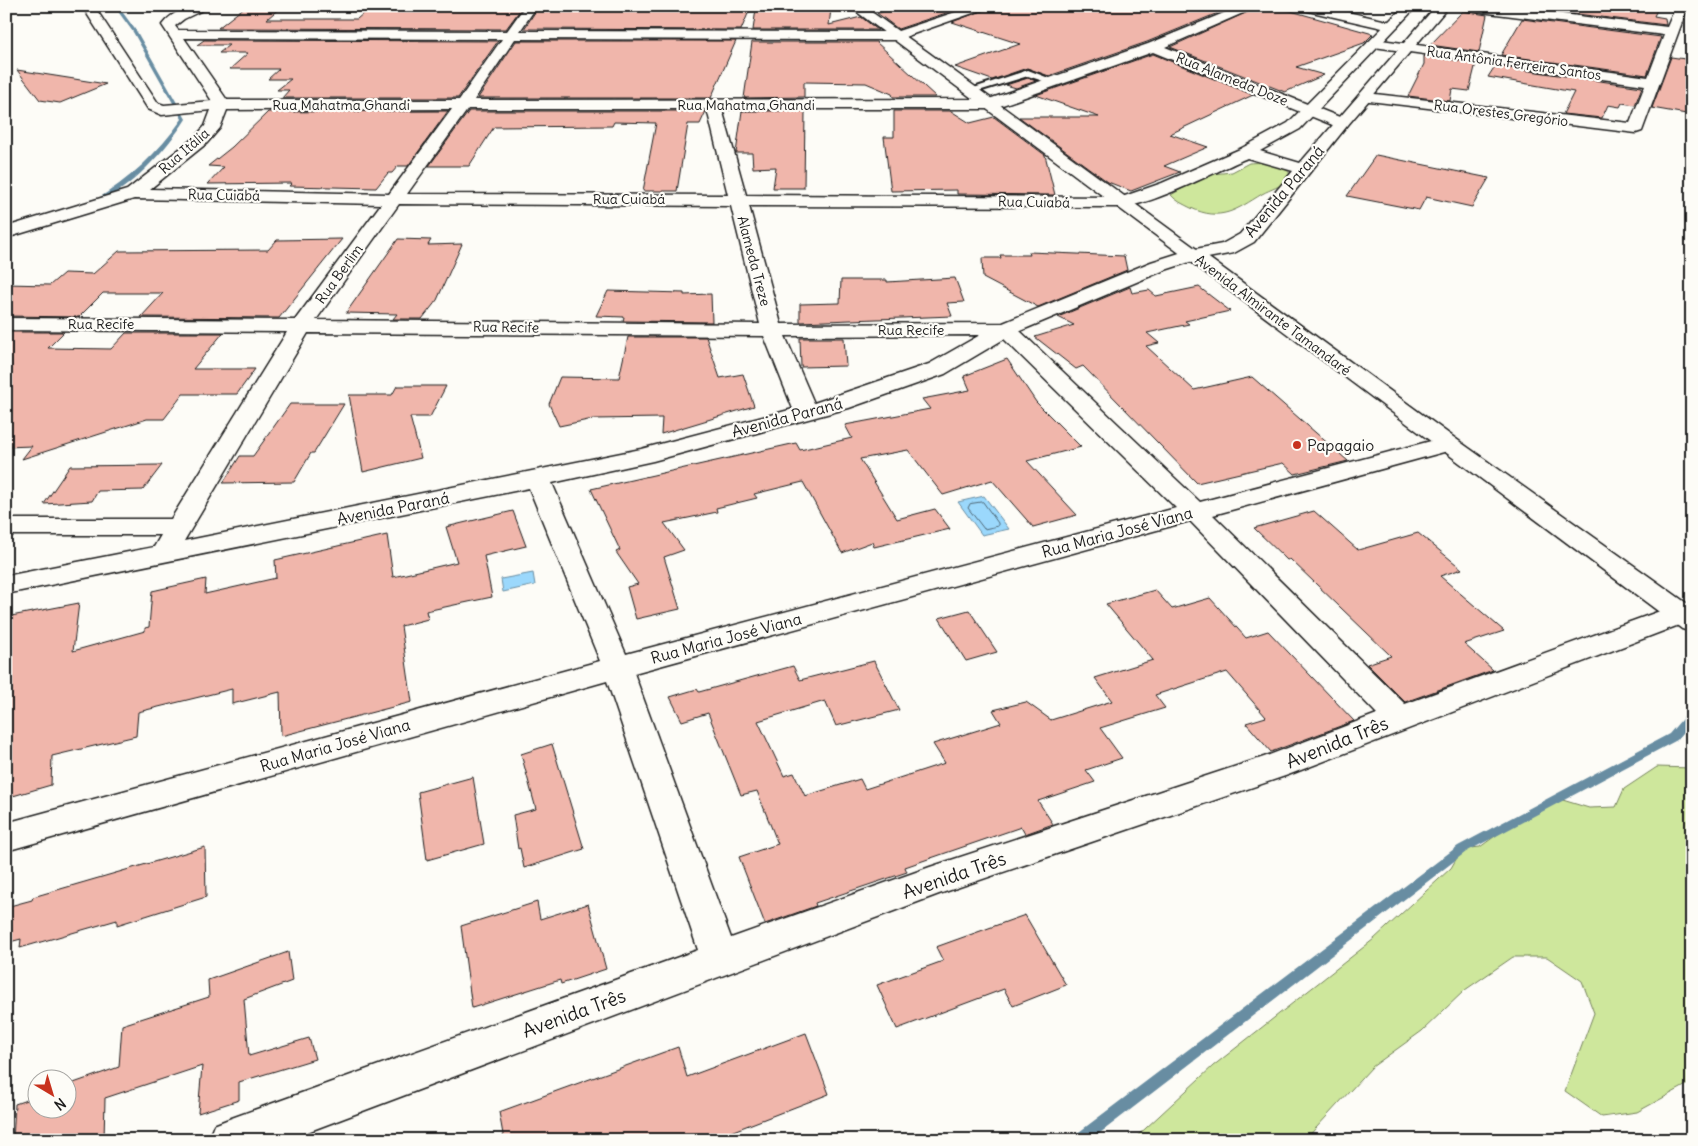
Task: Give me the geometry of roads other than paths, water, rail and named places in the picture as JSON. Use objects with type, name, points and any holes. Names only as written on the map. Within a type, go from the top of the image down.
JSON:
[{"type":"main road","name":"Rua Mahatma Ghandi","points":[[88,6],[153,106],[162,110],[221,105],[714,106],[991,104],[1153,48],[1253,6]]},
{"type":"main road","points":[[205,6],[179,16],[168,25],[176,34],[221,105]]},
{"type":"main road","name":"Rua Berlim","points":[[164,552],[302,325],[463,105],[531,6]]},
{"type":"main road","name":"Avenida Almirante Tamandaré","points":[[855,6],[1125,202],[1446,444],[1686,618]]},
{"type":"main road","points":[[176,34],[896,36],[988,6]]},
{"type":"main road","points":[[1304,6],[1391,26]]},
{"type":"main road","name":"Avenida Paraná","points":[[1125,202],[1168,187],[1284,133],[1311,111],[1411,6]]},
{"type":"main road","name":"Avenida Paraná","points":[[6,585],[538,479],[644,456],[841,403],[937,369],[1006,329],[1158,266],[1192,254],[1227,249],[1247,238],[1342,122],[1366,97],[1442,6]]},
{"type":"main road","points":[[1465,6],[1673,32]]},
{"type":"main road","points":[[1654,82],[1682,6]]},
{"type":"main road","name":"Rua Antônia Ferreira Santos","points":[[1374,44],[1654,82]]},
{"type":"main road","name":"Rua Alameda Doze","points":[[1153,48],[1342,122]]},
{"type":"main road","name":"Rua Orestes Gregório","points":[[1366,97],[1636,128],[1654,82]]},
{"type":"main road","name":"Rua Itália","points":[[6,233],[133,194],[201,140],[212,128],[221,105]]},
{"type":"main road","name":"Alameda Treze","points":[[714,106],[772,330],[806,412]]},
{"type":"main road","points":[[1246,152],[1304,169]]},
{"type":"main road","name":"Rua Cuiabá","points":[[133,194],[394,198],[1125,202]]},
{"type":"main road","name":"Rua Recife","points":[[6,324],[772,330],[1006,329]]},
{"type":"main road","points":[[1006,329],[1194,511],[1400,718]]},
{"type":"main road","name":"Rua Maria José Viana","points":[[6,837],[617,667],[1446,444]]},
{"type":"main road","points":[[538,479],[617,667],[720,959]]},
{"type":"main road","points":[[6,527],[180,527]]},
{"type":"main road","name":"Avenida Três","points":[[229,1140],[930,882],[1276,766],[1400,718],[1686,618]]},
{"type":"lane","points":[[972,90],[1028,73],[1055,82]]},
{"type":"water","points":[[984,496],[1009,529],[982,535],[958,502]]},
{"type":"water","points":[[533,573],[535,585],[503,592],[501,579]]},
{"type":"waterway","points":[[96,202],[121,186],[145,166],[176,131],[184,119],[135,32],[116,6]]},
{"type":"waterway","points":[[1080,1140],[1462,849],[1673,737],[1692,715]]},
{"type":"place","name":"Papagaio","points":[[1297,445]]}]
